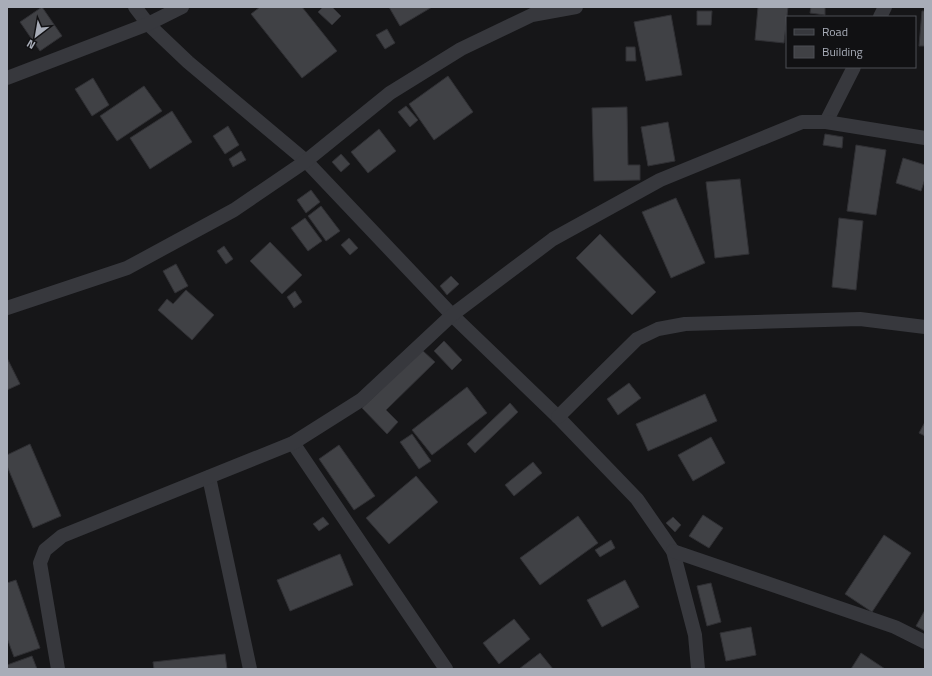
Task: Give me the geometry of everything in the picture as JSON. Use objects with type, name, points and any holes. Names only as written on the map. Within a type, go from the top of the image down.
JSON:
[{"type":"street","points":[[135,7],[148,24],[188,62],[306,161],[452,315],[558,417],[637,499],[673,551],[695,635],[698,669]]},
{"type":"street","points":[[7,78],[148,24],[182,7]]},
{"type":"street","points":[[7,308],[127,268],[234,210],[306,161],[390,93],[461,49],[532,15],[576,7]]},
{"type":"street","points":[[880,16],[885,7]]},
{"type":"street","points":[[826,122],[853,68]]},
{"type":"street","points":[[58,669],[40,563],[45,550],[62,536],[293,443],[360,400],[452,315],[554,239],[660,180],[802,122],[826,122],[925,138]]},
{"type":"street","points":[[558,417],[637,339],[658,329],[685,324],[860,319],[925,327]]},
{"type":"street","points":[[293,443],[446,669]]},
{"type":"street","points":[[209,476],[250,669]]},
{"type":"street","points":[[673,551],[895,627],[925,642]]},
{"type":"building","points":[[42,7],[62,36],[40,51],[20,22]]},
{"type":"building","points":[[260,7],[302,7],[337,51],[302,78],[251,14]]},
{"type":"building","points":[[323,7],[332,7],[341,16],[332,25],[318,12]]},
{"type":"building","points":[[389,7],[432,7],[400,26]]},
{"type":"building","points":[[758,7],[788,7],[784,43],[755,40]]},
{"type":"building","points":[[811,7],[825,7],[825,15],[810,13]]},
{"type":"building","points":[[697,11],[712,11],[711,25],[697,25]]},
{"type":"building","points":[[922,11],[925,11],[925,46],[919,46]]},
{"type":"building","points":[[671,15],[682,75],[646,81],[634,22]]},
{"type":"building","points":[[387,29],[395,43],[385,49],[376,35]]},
{"type":"building","points":[[626,47],[635,47],[636,61],[626,61]]},
{"type":"building","points":[[448,76],[473,112],[434,140],[409,104]]},
{"type":"building","points":[[93,78],[109,105],[92,116],[75,89]]},
{"type":"building","points":[[144,86],[162,111],[117,141],[100,116]]},
{"type":"building","points":[[406,106],[418,120],[410,127],[398,112]]},
{"type":"building","points":[[627,107],[628,165],[640,165],[640,180],[594,181],[592,108]]},
{"type":"building","points":[[172,111],[192,142],[150,169],[130,138]]},
{"type":"building","points":[[668,122],[675,161],[648,166],[641,127]]},
{"type":"building","points":[[228,126],[239,145],[225,154],[213,136]]},
{"type":"building","points":[[379,129],[396,151],[368,173],[351,152]]},
{"type":"building","points":[[825,134],[843,137],[842,148],[823,145]]},
{"type":"building","points":[[856,145],[886,150],[876,215],[847,211]]},
{"type":"building","points":[[241,151],[246,160],[233,167],[229,159]]},
{"type":"building","points":[[341,154],[350,164],[341,172],[332,162]]},
{"type":"building","points":[[903,158],[925,165],[925,179],[921,191],[896,183]]},
{"type":"building","points":[[740,179],[749,254],[715,258],[706,182]]},
{"type":"building","points":[[311,190],[320,202],[306,213],[297,200]]},
{"type":"building","points":[[676,198],[705,263],[671,278],[642,212]]},
{"type":"building","points":[[321,206],[340,231],[326,241],[308,216]]},
{"type":"building","points":[[305,218],[322,241],[308,251],[291,228]]},
{"type":"building","points":[[839,218],[863,221],[856,290],[832,287]]},
{"type":"building","points":[[600,234],[656,292],[632,315],[576,258]]},
{"type":"building","points":[[349,238],[358,248],[350,255],[341,245]]},
{"type":"building","points":[[270,242],[302,275],[282,294],[250,261]]},
{"type":"building","points":[[224,246],[233,259],[226,264],[217,251]]},
{"type":"building","points":[[176,264],[188,286],[175,293],[163,271]]},
{"type":"building","points":[[451,276],[459,284],[447,295],[440,286]]},
{"type":"building","points":[[186,290],[214,315],[192,340],[158,310],[167,299],[173,304]]},
{"type":"building","points":[[295,291],[302,302],[294,308],[287,297]]},
{"type":"building","points":[[444,341],[462,360],[452,370],[434,351]]},
{"type":"building","points":[[422,350],[435,362],[386,410],[398,422],[387,434],[362,408]]},
{"type":"building","points":[[7,358],[20,384],[7,390]]},
{"type":"building","points":[[629,383],[641,398],[618,415],[607,399]]},
{"type":"building","points":[[467,387],[487,413],[432,455],[412,430]]},
{"type":"building","points":[[705,394],[717,421],[648,451],[636,424]]},
{"type":"building","points":[[510,403],[518,412],[475,453],[467,444]]},
{"type":"building","points":[[925,422],[925,436],[919,433]]},
{"type":"building","points":[[412,434],[431,461],[419,469],[400,442]]},
{"type":"building","points":[[711,437],[725,463],[693,481],[678,455]]},
{"type":"building","points":[[30,444],[61,516],[33,528],[7,466],[7,455]]},
{"type":"building","points":[[339,445],[375,496],[354,510],[319,459]]},
{"type":"building","points":[[533,462],[542,473],[514,496],[505,485]]},
{"type":"building","points":[[416,476],[438,502],[389,544],[366,518]]},
{"type":"building","points":[[703,515],[723,528],[709,548],[689,536]]},
{"type":"building","points":[[578,516],[598,543],[540,585],[520,558]]},
{"type":"building","points":[[323,517],[329,524],[319,531],[313,524]]},
{"type":"building","points":[[673,517],[681,525],[675,532],[666,523]]},
{"type":"building","points":[[884,535],[911,553],[872,612],[845,594]]},
{"type":"building","points":[[611,540],[615,548],[600,557],[595,550]]},
{"type":"building","points":[[340,554],[353,585],[290,611],[277,580]]},
{"type":"building","points":[[16,580],[40,648],[14,657],[7,638],[7,583]]},
{"type":"building","points":[[625,580],[639,607],[602,627],[587,600]]},
{"type":"building","points":[[711,583],[721,622],[707,626],[697,586]]},
{"type":"building","points":[[925,610],[925,631],[916,626]]},
{"type":"building","points":[[514,619],[530,639],[499,664],[483,643]]},
{"type":"building","points":[[751,627],[756,655],[726,661],[720,633]]},
{"type":"building","points":[[540,653],[553,669],[519,669]]},
{"type":"building","points":[[861,653],[885,669],[851,669]]},
{"type":"building","points":[[225,654],[227,669],[154,669],[153,662]]},
{"type":"building","points":[[32,656],[37,669],[7,669],[7,665]]}]
